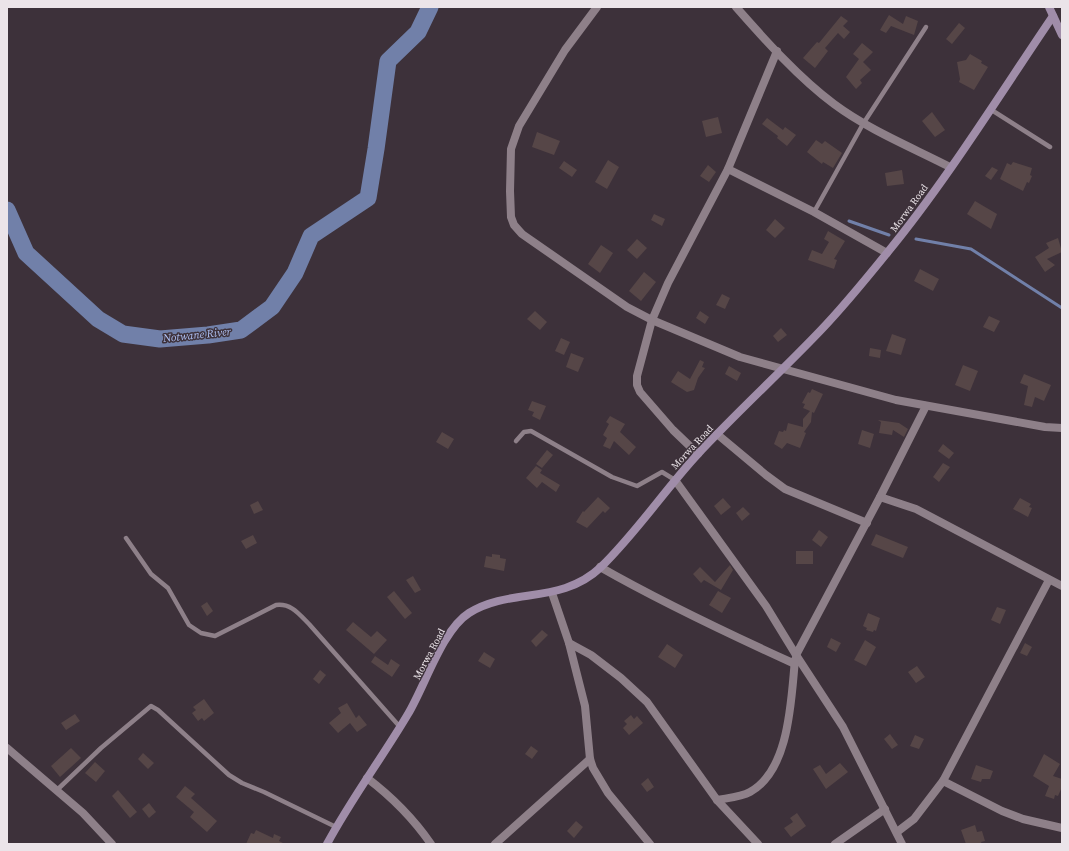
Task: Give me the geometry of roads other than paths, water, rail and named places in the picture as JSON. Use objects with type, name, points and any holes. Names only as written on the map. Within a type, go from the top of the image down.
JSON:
[{"type":"main road","points":[[1049,7],[1062,35]]},
{"type":"main road","name":"Morwa Road","points":[[327,844],[336,827],[415,702],[444,644],[454,628],[463,618],[478,609],[499,601],[552,593],[582,580],[600,567],[638,526],[698,454],[822,328],[887,253],[990,109],[1053,16]]},
{"type":"street","points":[[597,7],[565,50],[519,126],[512,149],[510,191],[511,217],[514,225],[532,242],[627,307],[652,320],[740,357],[896,400],[1045,427],[1062,428]]},
{"type":"street","points":[[736,7],[777,51],[834,104],[863,124],[950,166]]},
{"type":"street","points":[[698,454],[673,430],[640,392],[637,385],[637,376],[652,320],[668,284],[728,169],[777,51]]},
{"type":"street","points":[[728,169],[814,212],[887,253]]},
{"type":"street","points":[[717,800],[749,792],[762,783],[773,768],[789,727],[795,660],[926,406]]},
{"type":"street","points":[[717,434],[766,475],[785,488],[867,522]]},
{"type":"street","points":[[675,480],[766,606],[795,660],[843,727],[902,844]]},
{"type":"street","points":[[880,497],[916,509],[1062,586]]},
{"type":"street","points":[[600,567],[644,592],[729,634],[795,660]]},
{"type":"street","points":[[897,832],[914,819],[943,781],[1049,580]]},
{"type":"street","points":[[552,593],[580,679],[585,706],[590,759],[599,780],[608,793],[650,844]]},
{"type":"street","points":[[569,643],[591,655],[621,678],[647,702],[717,800],[758,844]]},
{"type":"street","points":[[7,748],[90,819],[112,844]]},
{"type":"street","points":[[495,844],[590,759]]},
{"type":"street","points":[[367,778],[400,806],[432,844]]},
{"type":"street","points":[[943,781],[1002,811],[1023,819],[1062,828]]},
{"type":"street","points":[[835,844],[885,809]]},
{"type":"lane","points":[[814,212],[863,124],[926,28]]},
{"type":"lane","points":[[990,109],[1050,147]]},
{"type":"lane","points":[[516,441],[524,432],[531,431],[612,477],[637,486],[662,472],[675,480]]},
{"type":"lane","points":[[126,538],[151,574],[168,588],[189,624],[201,633],[215,636],[276,605],[284,604],[293,608],[400,727]]},
{"type":"lane","points":[[57,790],[101,748],[151,706],[158,710],[229,775],[242,784],[264,792],[336,827]]},
{"type":"waterway","name":"Notwane River","points":[[7,210],[26,253],[98,319],[123,334],[160,339],[208,335],[241,330],[272,307],[295,273],[311,236],[368,198],[388,61],[418,32],[430,7]]},
{"type":"waterway","points":[[849,221],[889,235]]},
{"type":"waterway","points":[[916,239],[971,249],[1062,308]]}]
